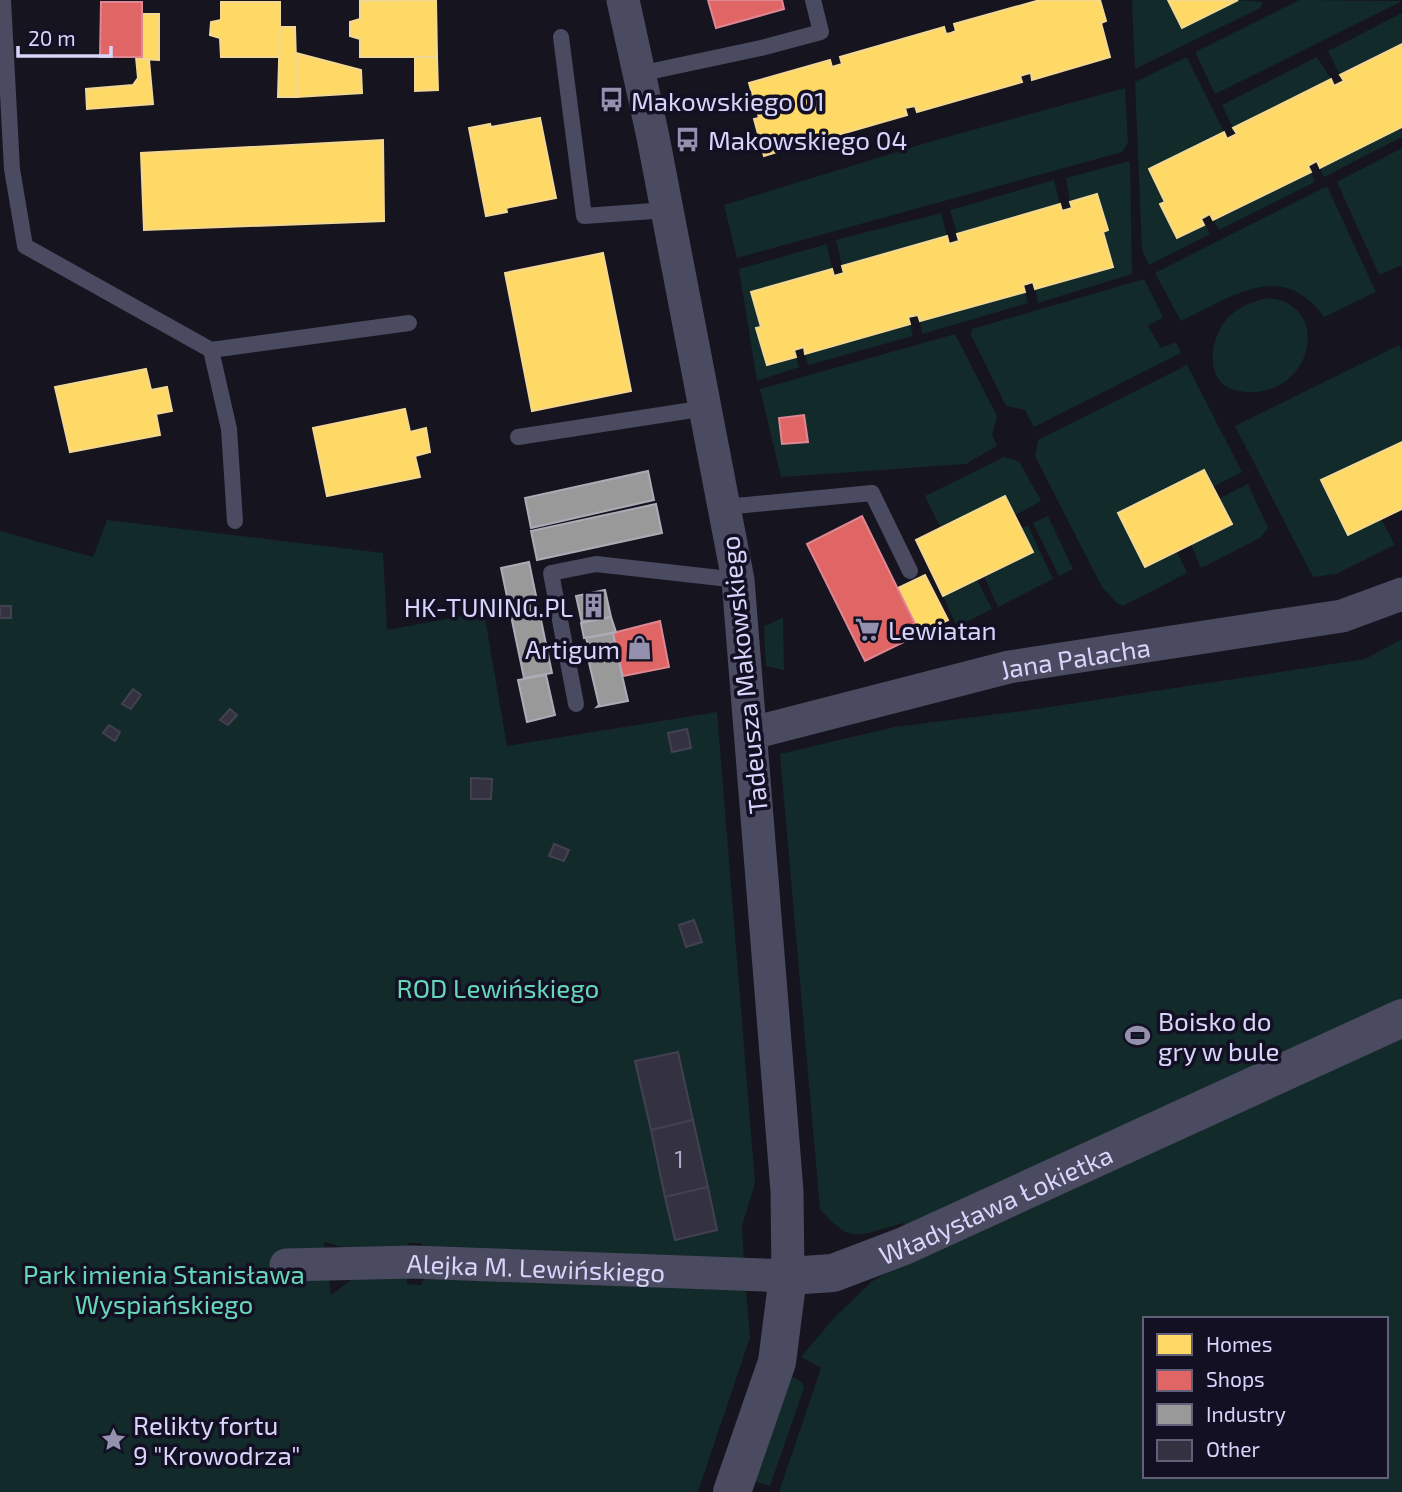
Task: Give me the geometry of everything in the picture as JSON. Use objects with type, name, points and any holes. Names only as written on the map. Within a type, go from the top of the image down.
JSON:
[{"type":"street","name":"Tadeusza Makowskiego","points":[[623,0],[667,210],[738,580],[788,1191],[788,1276]]},
{"type":"street","name":"Jana Palacha","points":[[752,733],[1009,667],[1342,616],[1402,594]]},
{"type":"street","name":"Władysława Łokietka","points":[[788,1276],[833,1273],[904,1246],[1402,1018]]},
{"type":"street","name":"Alejka M. Lewińskiego","points":[[286,1265],[414,1262],[788,1276]]},
{"type":"street","points":[[732,1492],[777,1362],[788,1276]]},
{"type":"lane","points":[[3,0],[12,169],[24,246],[211,350],[409,323]]},
{"type":"lane","points":[[639,74],[821,32],[813,0]]},
{"type":"lane","points":[[561,37],[584,216],[667,210]]},
{"type":"lane","points":[[211,350],[229,429],[235,521]]},
{"type":"lane","points":[[518,437],[706,408]]},
{"type":"lane","points":[[725,507],[872,493],[910,571]]},
{"type":"lane","points":[[576,704],[551,573],[596,564],[738,580]]},
{"type":"green space","points":[[1132,0],[1168,0],[1182,28],[1238,0],[1263,2],[1260,8],[1135,69]]},
{"type":"green space","points":[[1299,0],[1402,1],[1215,94],[1195,52]]},
{"type":"green space","points":[[1402,13],[1402,44],[1340,75],[1328,51]]},
{"type":"green space","points":[[1187,57],[1224,132],[1149,169],[1165,202],[1160,204],[1177,238],[1204,225],[1202,218],[1210,234],[1149,265],[1142,250],[1135,82]]},
{"type":"green space","points":[[1317,57],[1331,79],[1233,128],[1222,105]]},
{"type":"green space","points":[[1125,88],[1128,143],[1122,152],[737,258],[724,205],[936,140]]},
{"type":"green space","points":[[1402,127],[1402,137],[1324,177],[1320,168]]},
{"type":"green space","points":[[1402,148],[1402,265],[1379,275],[1337,182]]},
{"type":"green space","points":[[1130,161],[1132,274],[1038,303],[1035,289],[1112,267],[1103,232],[1108,230],[1098,194],[1070,202],[1066,178]]},
{"type":"green space","points":[[1311,172],[1315,182],[1219,230],[1213,220]]},
{"type":"green space","points":[[1054,180],[1060,204],[957,234],[950,210]]},
{"type":"green space","points":[[1327,186],[1376,292],[1324,317],[1308,299],[1291,289],[1274,286],[1256,288],[1181,321],[1155,273]]},
{"type":"green space","points":[[941,213],[947,236],[842,266],[836,240]]},
{"type":"green space","points":[[827,244],[832,269],[752,292],[761,327],[757,329],[767,364],[796,357],[799,367],[757,381],[739,269]]},
{"type":"green space","points":[[1144,279],[1163,317],[1148,326],[1161,348],[1176,342],[1181,353],[1034,427],[1025,410],[1006,406],[971,335],[972,329]]},
{"type":"green space","points":[[1025,292],[1028,303],[922,334],[920,321]]},
{"type":"green space","points":[[1267,298],[1289,304],[1302,316],[1308,333],[1306,351],[1298,369],[1283,383],[1263,391],[1238,391],[1218,379],[1214,368],[1214,344],[1218,332],[1233,313]]},
{"type":"green space","points":[[910,324],[913,336],[808,365],[805,354]]},
{"type":"green space","points":[[955,334],[997,416],[992,435],[997,446],[966,464],[781,477],[760,389]]},
{"type":"green space","points":[[1399,345],[1402,352],[1402,442],[1322,480],[1381,519],[1395,545],[1336,574],[1313,577],[1235,426]]},
{"type":"green space","points":[[1187,365],[1242,472],[1213,487],[1203,470],[1118,513],[1145,567],[1177,552],[1187,573],[1123,606],[1102,587],[1035,456],[1038,440]]},
{"type":"green space","points":[[1004,457],[1019,461],[1041,501],[1016,515],[1004,496],[940,527],[925,496]]},
{"type":"green space","points":[[1248,484],[1268,528],[1260,538],[1201,568],[1191,545],[1232,524],[1218,499]]},
{"type":"green space","points":[[1048,516],[1073,569],[1059,576],[1033,523]]},
{"type":"green space","points":[[107,520],[383,553],[387,630],[484,612],[507,746],[717,712],[755,1183],[742,1226],[744,1262],[431,1255],[421,1243],[408,1243],[406,1255],[358,1251],[324,1242],[331,1295],[359,1274],[407,1277],[407,1284],[421,1285],[425,1278],[746,1289],[750,1337],[698,1492],[0,1492],[0,531],[93,557]]},
{"type":"green space","points":[[1028,526],[1053,579],[998,607],[984,576],[1032,552],[1021,528]]},
{"type":"green space","points":[[977,580],[992,609],[957,627],[943,596]]},
{"type":"green space","points":[[783,618],[784,670],[766,666],[764,626]]},
{"type":"green space","points":[[1402,639],[1402,1492],[779,1492],[821,1368],[801,1357],[834,1318],[871,1282],[919,1253],[904,1223],[866,1233],[849,1233],[831,1221],[820,1209],[780,754],[894,727],[1023,711],[1365,659]]},
{"type":"green space","points":[[791,1376],[802,1382],[804,1388],[770,1486],[754,1481]]},
{"type":"building: Homes","points":[[436,0],[437,57],[360,57],[360,39],[350,36],[350,22],[360,19],[360,1]]},
{"type":"building: Homes","points":[[1040,0],[1100,0],[1106,21],[1101,23],[1110,57],[1032,80],[1031,73],[1026,74],[1020,76],[1022,82],[917,112],[915,106],[905,108],[907,115],[803,145],[801,138],[791,141],[793,147],[764,156],[754,119],[759,118],[749,83],[830,60],[832,67],[842,64],[840,57],[944,27],[946,34],[951,33],[956,31],[954,24]]},
{"type":"building: Homes","points":[[1168,0],[1238,0],[1182,28]]},
{"type":"building: Homes","points":[[221,2],[280,2],[280,57],[221,57],[220,38],[210,35],[211,22],[221,20]]},
{"type":"building: Homes","points":[[142,14],[159,14],[159,60],[140,59]]},
{"type":"building: Homes","points":[[280,27],[295,27],[297,97],[278,97]]},
{"type":"building: Homes","points":[[1402,44],[1402,127],[1320,168],[1317,161],[1308,166],[1311,172],[1213,220],[1210,214],[1201,219],[1204,225],[1177,238],[1160,204],[1165,202],[1149,169],[1224,132],[1227,139],[1237,134],[1233,128],[1331,79],[1334,86],[1344,81],[1340,75]]},
{"type":"building: Homes","points":[[296,53],[361,70],[362,93],[297,97]]},
{"type":"building: Homes","points":[[136,57],[149,60],[153,104],[87,109],[86,89],[133,85],[138,78]]},
{"type":"building: Homes","points":[[415,57],[437,57],[438,90],[415,91]]},
{"type":"building: Homes","points":[[540,118],[556,198],[506,208],[507,212],[486,216],[469,128]]},
{"type":"building: Homes","points":[[383,140],[384,221],[144,230],[141,153]]},
{"type":"building: Homes","points":[[1097,194],[1108,230],[1103,232],[1113,267],[1035,289],[1033,282],[1023,285],[1025,292],[920,321],[918,315],[908,317],[910,324],[805,354],[804,347],[794,350],[796,357],[767,365],[756,328],[761,327],[751,292],[832,269],[834,276],[844,273],[842,266],[947,236],[949,244],[959,241],[957,234],[1060,204],[1062,211],[1072,208],[1070,202]]},
{"type":"building: Homes","points":[[603,253],[631,391],[532,411],[505,273]]},
{"type":"building: Homes","points":[[146,369],[151,390],[167,387],[172,411],[156,414],[160,435],[70,452],[55,387]]},
{"type":"building: Homes","points":[[405,409],[410,432],[426,428],[430,452],[415,456],[420,477],[327,496],[313,428]]},
{"type":"building: Homes","points":[[1402,442],[1402,509],[1348,535],[1321,480]]},
{"type":"building: Homes","points":[[1204,470],[1232,524],[1145,567],[1118,513]]},
{"type":"building: Homes","points":[[1005,496],[1033,552],[943,596],[916,540]]},
{"type":"building: Homes","points":[[925,575],[948,620],[920,634],[898,588]]},
{"type":"building: Shops","points":[[708,0],[782,0],[784,9],[716,28]]},
{"type":"building: Shops","points":[[101,2],[142,2],[142,57],[100,57]]},
{"type":"building: Shops","points":[[804,415],[808,442],[782,444],[779,418]]},
{"type":"building: Shops","points":[[862,516],[920,634],[865,661],[807,544]]},
{"type":"building: Shops","points":[[660,621],[669,667],[623,676],[613,633]]},
{"type":"building: Industry","points":[[648,471],[654,500],[531,528],[525,498]]},
{"type":"building: Industry","points":[[656,504],[662,533],[537,560],[531,531]]},
{"type":"building: Industry","points":[[529,562],[552,673],[524,678],[501,568]]},
{"type":"building: Industry","name":"HK-TUNING.PL","points":[[605,590],[611,617],[582,623],[576,596]]},
{"type":"building: Industry","points":[[611,617],[616,632],[584,638],[581,623]]},
{"type":"building: Industry","points":[[613,633],[615,645],[589,650],[586,638]]},
{"type":"building: Industry","points":[[615,645],[628,701],[597,707],[599,705],[586,650]]},
{"type":"building: Industry","points":[[546,675],[555,715],[527,722],[518,680]]},
{"type":"building: Other","points":[[0,606],[11,606],[11,618],[0,618]]},
{"type":"building: Other","points":[[133,689],[141,695],[131,709],[122,704]]},
{"type":"building: Other","points":[[230,709],[237,715],[228,725],[220,720]]},
{"type":"building: Other","points":[[109,725],[120,732],[115,741],[103,733]]},
{"type":"building: Other","points":[[687,729],[691,748],[672,752],[668,733]]},
{"type":"building: Other","points":[[471,778],[492,779],[491,799],[471,799]]},
{"type":"building: Other","points":[[554,844],[569,850],[564,861],[549,856]]},
{"type":"building: Other","points":[[694,920],[702,942],[686,947],[679,925]]},
{"type":"building: Other","points":[[678,1052],[693,1120],[651,1130],[635,1061]]},
{"type":"building: Other","points":[[693,1120],[708,1187],[665,1197],[651,1130]]},
{"type":"building: Other","points":[[708,1187],[717,1230],[675,1240],[665,1197]]},
{"type":"place","name":"Makowskiego 01","points":[[611,100]]},
{"type":"place","name":"Makowskiego 04","points":[[688,139]]},
{"type":"place","name":"HK-TUNING.PL","points":[[593,606]]},
{"type":"place","name":"Lewiatan","points":[[868,629]]},
{"type":"place","name":"Artigum","points":[[640,648]]},
{"type":"place","name":"Boisko do gry w bule","points":[[1138,1035]]},
{"type":"place","name":"Relikty fortu 9 \"Krowodrza\"","points":[[113,1439]]},
{"type":"park label","name":"ROD Lewińskiego","points":[[498,987]]},
{"type":"park label","name":"Park imienia Stanisława Wyspiańskiego","points":[[164,1288]]}]
